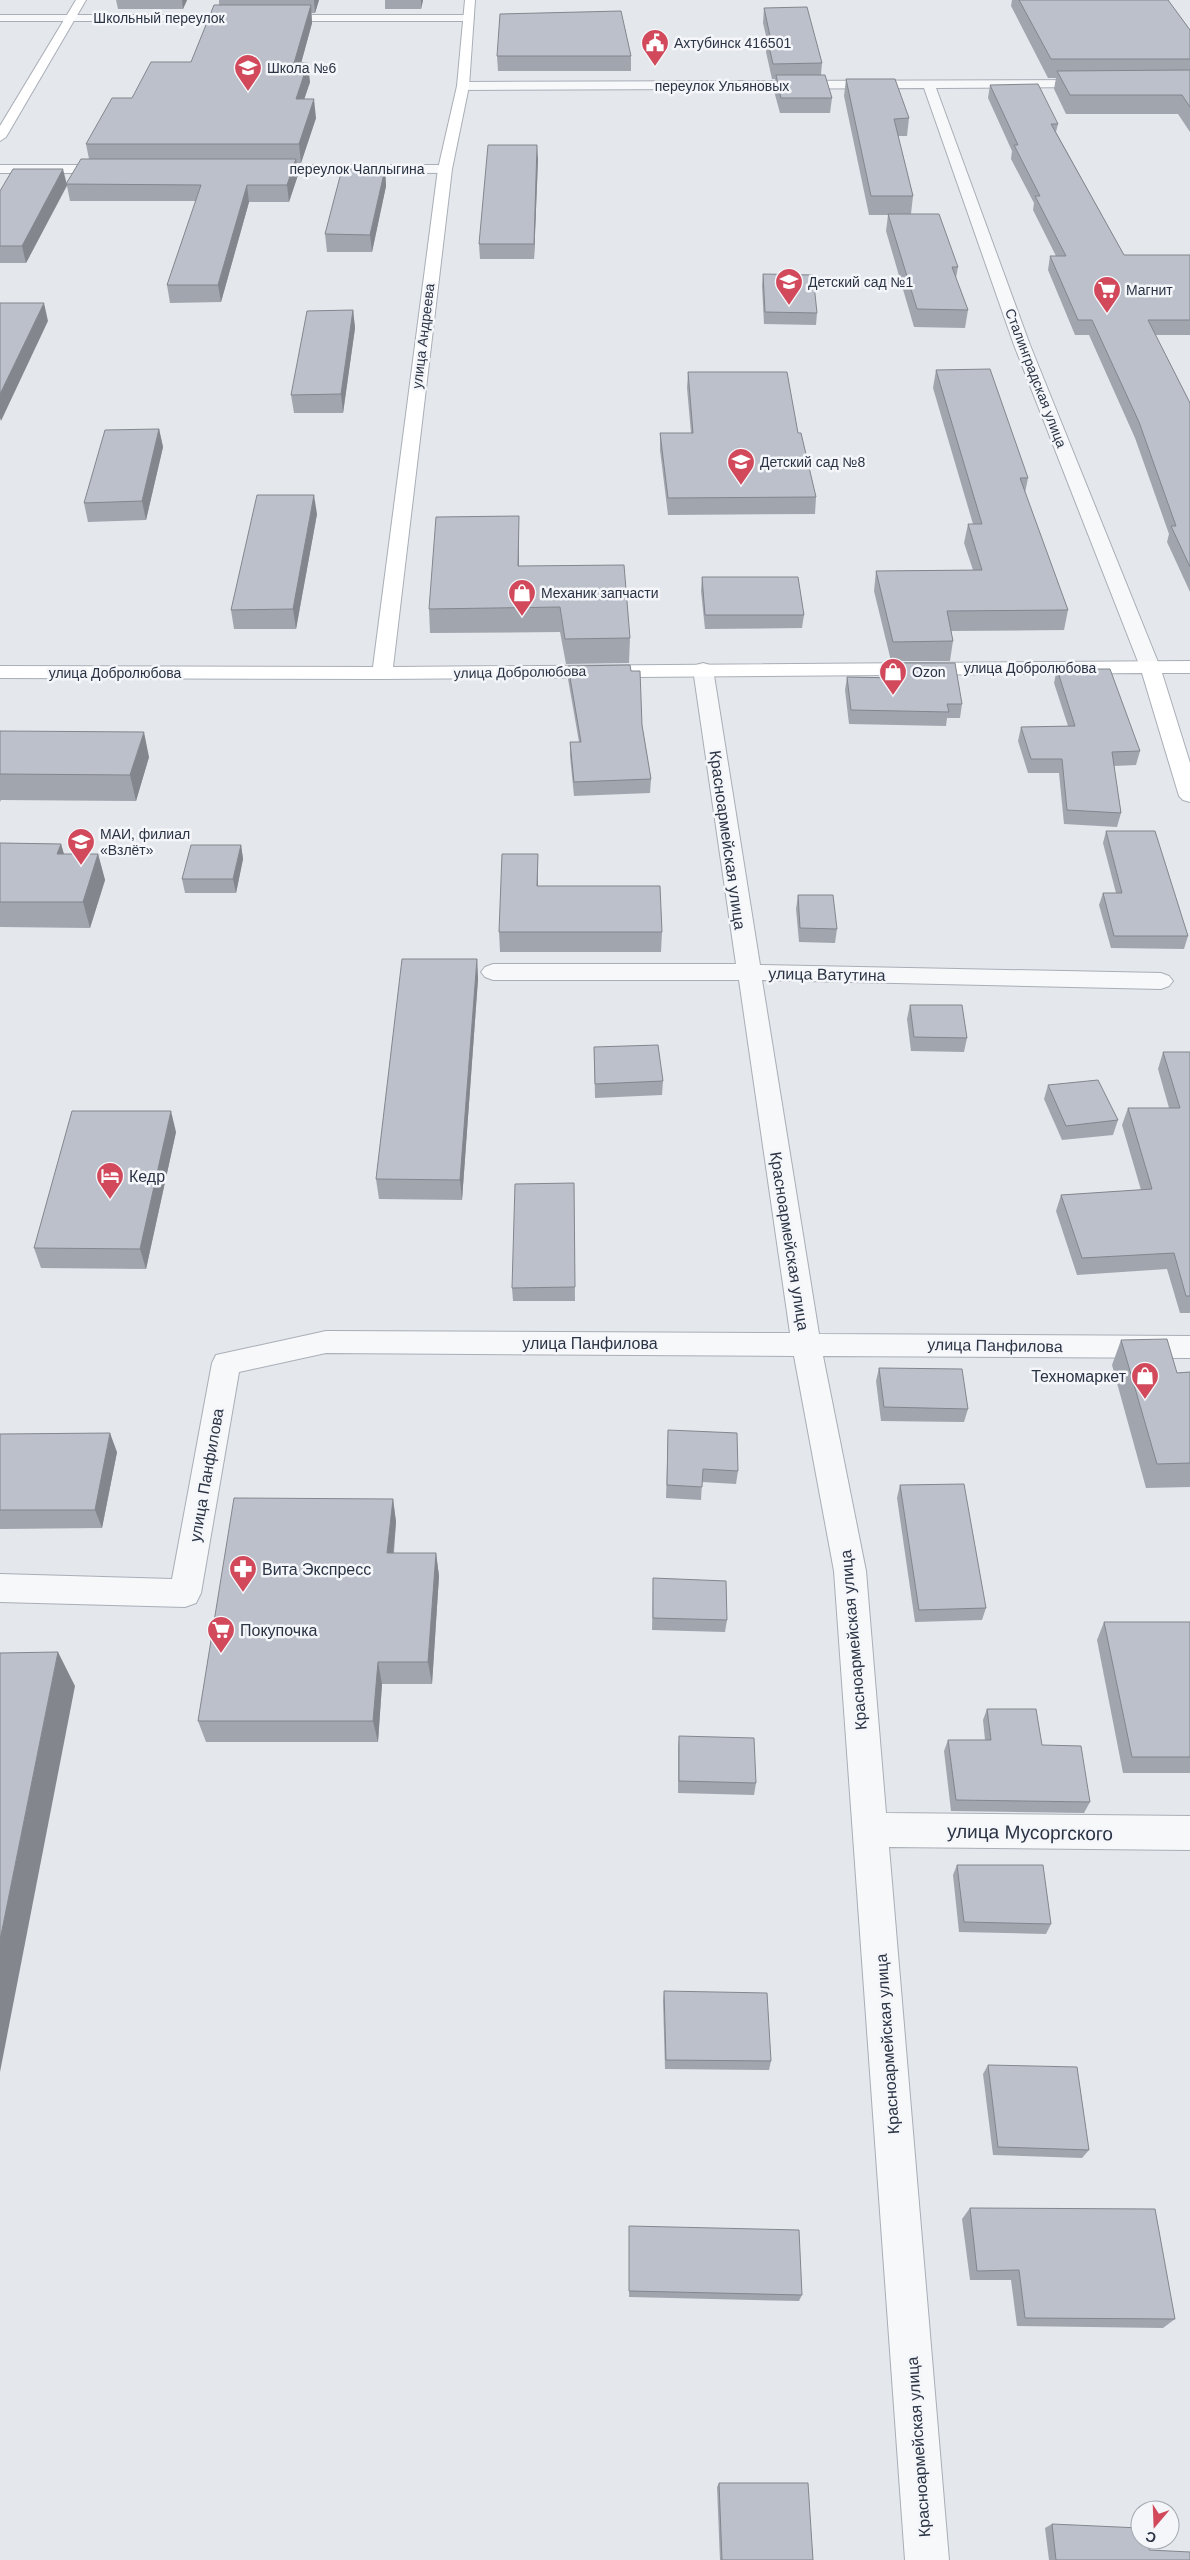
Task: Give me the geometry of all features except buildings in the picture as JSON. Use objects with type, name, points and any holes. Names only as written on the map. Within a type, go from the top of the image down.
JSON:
[{"type":"street","points":[[0,137],[82,0]]},
{"type":"street","name":"улица Андреева","points":[[382,673],[445,169],[463,86],[470,0]]},
{"type":"street","name":"Школьный переулок","points":[[0,18],[468,18]]},
{"type":"street","name":"переулок Ульяновых","points":[[463,86],[1106,84]]},
{"type":"street","name":"Сталинградская улица","points":[[929,86],[1022,345],[1150,667]]},
{"type":"street","points":[[0,169],[124,169]]},
{"type":"street","name":"переулок Чаплыгина","points":[[243,169],[445,169]]},
{"type":"street","points":[[1150,667],[1190,796]]},
{"type":"street","name":"улица Добролюбова","points":[[0,672],[382,673],[703,669],[1190,667]]},
{"type":"street","name":"Красноармейская улица","points":[[703,669],[806,1344],[850,1571],[927,2560]]},
{"type":"street","name":"улица Ватутина","points":[[493,972],[748,972],[1162,981]]},
{"type":"street","name":"улица Панфилова","points":[[0,1588],[185,1593],[226,1364],[326,1342],[1190,1347]]},
{"type":"street","name":"улица Мусоргского","points":[[870,1830],[1190,1833]]},
{"type":"place","name":"Ахтубинск 416501","points":[[655,67]]},
{"type":"place","name":"Школа №6","points":[[248,92]]},
{"type":"place","name":"Детский сад №1","points":[[789,306]]},
{"type":"place","name":"Магнит","points":[[1107,314]]},
{"type":"place","name":"Детский сад №8","points":[[741,486]]},
{"type":"place","name":"Механик запчасти","points":[[522,617]]},
{"type":"place","name":"Ozon","points":[[893,696]]},
{"type":"place","name":"МАИ, филиал «Взлёт»","points":[[81,866]]},
{"type":"place","name":"Кедр","points":[[110,1200]]},
{"type":"place","name":"Техномаркет","points":[[1145,1400]]},
{"type":"place","name":"Вита Экспресс","points":[[243,1593]]},
{"type":"place","name":"Покупочка","points":[[221,1654]]}]
